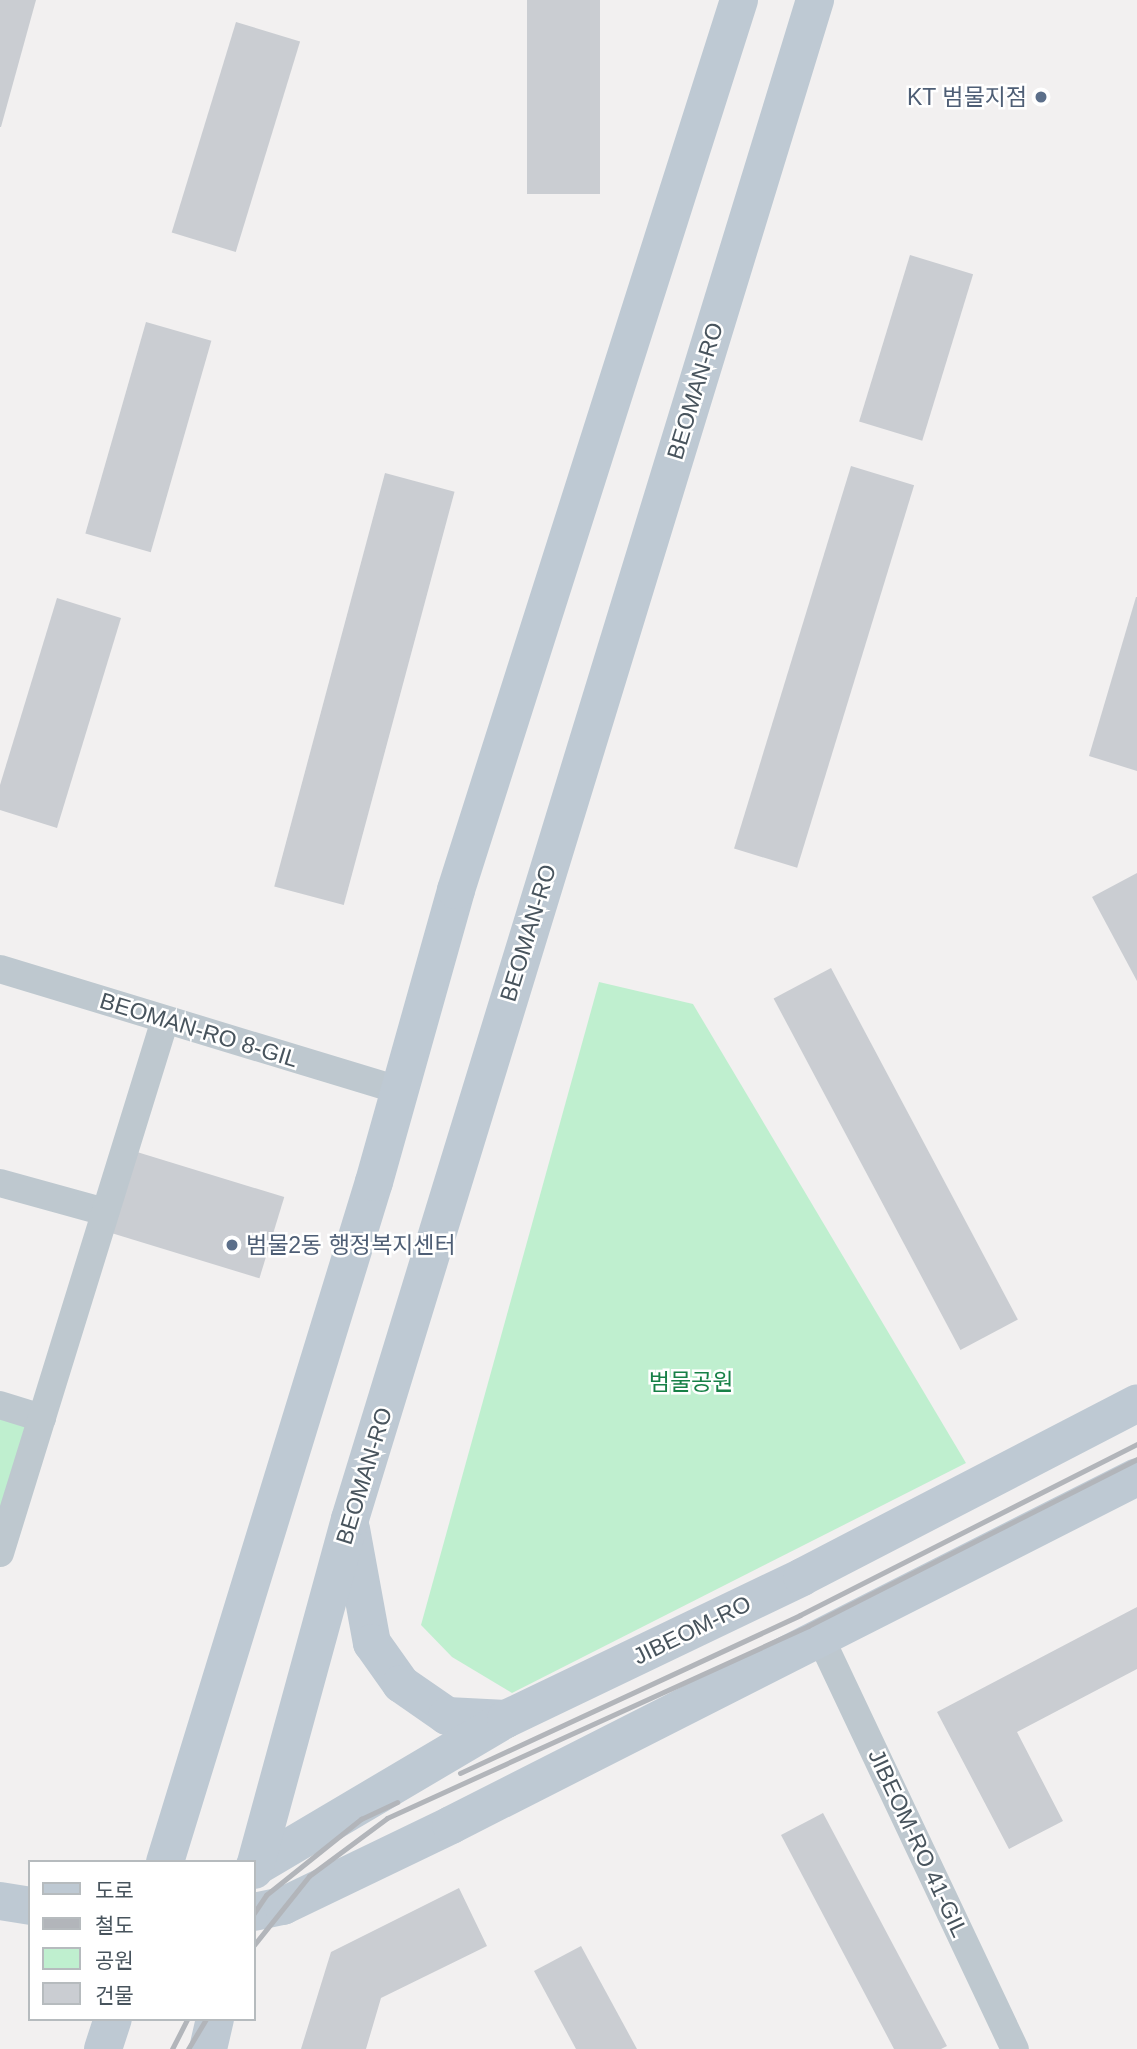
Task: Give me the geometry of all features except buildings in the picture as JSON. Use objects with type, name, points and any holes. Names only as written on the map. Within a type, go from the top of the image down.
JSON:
[{"type":"main road","points":[[165,1860],[399,1090],[456,890],[739,0]]},
{"type":"main road","name":"BEOMAN-RO","points":[[256,1862],[350,1519],[815,0]]},
{"type":"main road","name":"JIBEOM-RO","points":[[256,1868],[506,1719],[802,1577],[1137,1402]]},
{"type":"main road","points":[[256,1912],[283,1906],[451,1825],[1137,1477]]},
{"type":"main road","points":[[350,1519],[372,1643],[401,1684],[447,1716],[506,1719]]},
{"type":"main road","points":[[0,1901],[28,1906]]},
{"type":"main road","points":[[103,2049],[112,2021]]},
{"type":"main road","points":[[208,2049],[215,2021]]},
{"type":"street","name":"BEOMAN-RO 8-GIL","points":[[0,968],[399,1090]]},
{"type":"street","points":[[0,1553],[165,1020]]},
{"type":"street","points":[[0,1183],[105,1212]]},
{"type":"street","points":[[0,1405],[42,1418]]},
{"type":"street","name":"JIBEOM-RO 41-GIL","points":[[820,1637],[1016,2049]]},
{"type":"green space","name":"범물공원","points":[[599,982],[693,1004],[966,1463],[512,1693],[452,1657],[421,1625]]},
{"type":"green space","points":[[0,1414],[30,1423],[0,1521]]},
{"type":"railway","points":[[460,1773],[800,1615],[1137,1444]]},
{"type":"railway","points":[[256,1942],[309,1876],[387,1818],[808,1626],[1137,1459]]},
{"type":"railway","points":[[256,1910],[266,1895],[361,1819],[397,1802]]},
{"type":"railway","points":[[172,2049],[186,2021]]},
{"type":"railway","points":[[188,2049],[205,2021]]},
{"type":"place","name":"KT 범물지점","points":[[1041,97]]},
{"type":"place","name":"범물2동 행정복지센터","points":[[232,1245]]}]
